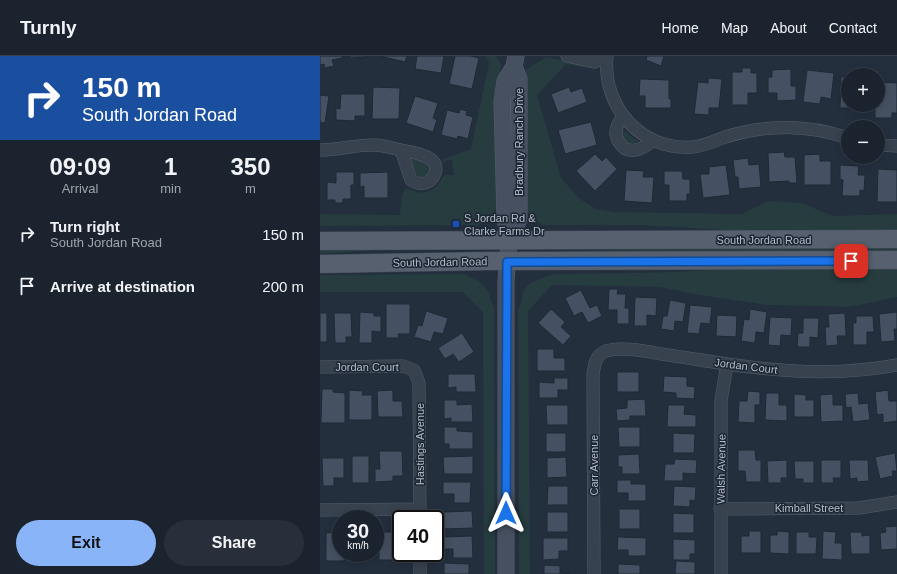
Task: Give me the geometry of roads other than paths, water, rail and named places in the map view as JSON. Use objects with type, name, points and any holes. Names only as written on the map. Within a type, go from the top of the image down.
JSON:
[{"type":"main road","name":"South Jordan Road","points":[[320,241],[897,239]]},
{"type":"main road","name":"South Jordan Road","points":[[320,264],[897,260]]},
{"type":"street","points":[[567,56],[594,62],[607,56],[606,69],[608,86],[614,101],[623,116],[636,129],[653,140],[679,146],[695,146],[747,131],[787,127],[810,129],[841,136]]},
{"type":"street","name":"Bradbury Ranch Drive","points":[[506,574],[507,262],[509,240],[505,219],[502,102],[505,81],[515,61]]},
{"type":"street","points":[[623,116],[617,125],[616,136],[625,149],[630,151],[642,149],[653,140]]},
{"type":"street","points":[[320,150],[373,145],[383,145],[400,150]]},
{"type":"street","points":[[885,146],[897,146]]},
{"type":"street","name":"Jordan Court","points":[[598,356],[606,351],[640,350],[726,364],[782,371],[810,372],[840,371],[897,365]]},
{"type":"street","name":"Carr Avenue","points":[[594,574],[593,376],[594,365],[598,356]]},
{"type":"street","name":"Walsh Avenue","points":[[721,574],[721,401],[726,364]]},
{"type":"street","name":"Jordan Court","points":[[320,367],[403,366],[414,370]]},
{"type":"street","name":"Hastings Avenue","points":[[414,370],[419,382],[420,510]]},
{"type":"street","name":"Kimball Street","points":[[720,509],[859,508],[897,502]]},
{"type":"street","points":[[320,510],[392,513]]},
{"type":"street","points":[[420,562],[420,574]]},
{"type":"place","name":"S Jordan Rd & Clarke Farms Dr","points":[[456,224]]}]
